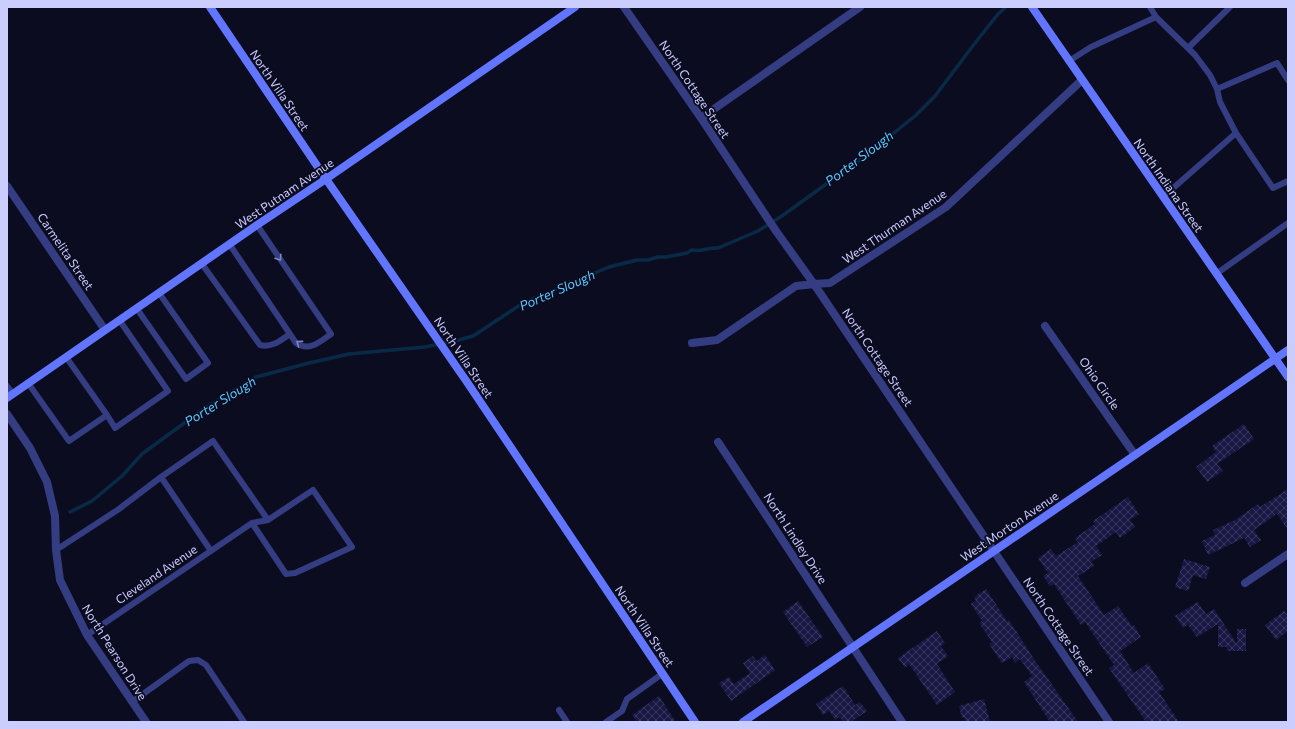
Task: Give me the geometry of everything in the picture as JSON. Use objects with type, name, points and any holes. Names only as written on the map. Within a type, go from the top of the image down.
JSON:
[{"type":"street","name":"North Villa Street","points":[[210,7],[326,179],[435,336],[695,722]]},
{"type":"street","name":"West Putnam Avenue","points":[[10,396],[575,7]]},
{"type":"street","name":"North Cottage Street","points":[[624,7],[702,118],[776,231],[814,284],[1109,722]]},
{"type":"street","points":[[702,118],[860,7]]},
{"type":"street","name":"North Indiana Street","points":[[1032,7],[1288,377]]},
{"type":"street","name":"West Thurman Avenue","points":[[692,343],[717,340],[796,286],[830,283],[946,207],[1082,80]]},
{"type":"street","name":"Carmelita Street","points":[[7,186],[106,330]]},
{"type":"street","name":"Ohio Circle","points":[[1045,326],[1135,455]]},
{"type":"street","name":"West Morton Avenue","points":[[743,722],[1288,350]]},
{"type":"street","name":"North Pearson Drive","points":[[7,414],[30,448],[47,482],[54,516],[60,580],[87,635],[146,722]]},
{"type":"street","name":"North Lindley Drive","points":[[718,442],[902,722]]},
{"type":"street","points":[[1245,583],[1288,554]]},
{"type":"lane","points":[[1150,7],[1156,17],[1195,55],[1210,75],[1217,89],[1220,102],[1236,133],[1273,188],[1288,181]]},
{"type":"lane","points":[[1188,48],[1230,7]]},
{"type":"lane","points":[[1069,61],[1091,47],[1156,17]]},
{"type":"lane","points":[[1217,89],[1277,63],[1288,80]]},
{"type":"lane","points":[[1163,197],[1236,133]]},
{"type":"lane","points":[[1216,274],[1288,223]]},
{"type":"lane","points":[[230,245],[296,343],[304,347],[313,346],[331,334],[258,225]]},
{"type":"lane","points":[[202,264],[260,346],[275,344],[290,334]]},
{"type":"lane","points":[[137,309],[186,379],[208,363],[159,293]]},
{"type":"lane","points":[[66,357],[115,428],[168,391],[120,321]]},
{"type":"lane","points":[[28,383],[69,441],[106,416]]},
{"type":"lane","points":[[7,386],[10,396]]},
{"type":"lane","points":[[56,550],[118,509],[213,441],[268,520]]},
{"type":"lane","points":[[161,477],[211,551]]},
{"type":"lane","points":[[313,490],[352,547],[295,573],[286,574],[252,523],[268,520],[313,490]]},
{"type":"lane","name":"Cleveland Avenue","points":[[87,635],[252,523]]},
{"type":"lane","points":[[132,702],[189,661],[198,660],[206,665],[244,722]]},
{"type":"lane","points":[[606,722],[622,711],[627,699],[662,674]]},
{"type":"lane","points":[[559,710],[567,722]]},
{"type":"building","points":[[1244,424],[1254,439],[1217,464],[1223,471],[1207,482],[1196,467],[1216,452],[1212,446]]},
{"type":"building","points":[[1288,489],[1288,530],[1277,514],[1254,530],[1261,540],[1250,547],[1244,538],[1208,555],[1202,541],[1215,535],[1213,530],[1235,520],[1258,504],[1260,507]]},
{"type":"building","points":[[1128,497],[1139,514],[1130,520],[1135,527],[1120,538],[1116,532],[1096,546],[1102,555],[1091,562],[1094,566],[1078,576],[1104,615],[1118,606],[1132,626],[1134,625],[1141,637],[1120,651],[1134,673],[1148,663],[1165,689],[1159,692],[1179,722],[1146,722],[1109,668],[1114,665],[1085,622],[1081,625],[1054,584],[1050,586],[1043,576],[1048,573],[1038,558],[1051,549],[1056,556],[1078,542],[1075,538],[1095,524],[1093,521]]},
{"type":"building","points":[[1184,559],[1210,567],[1206,579],[1193,575],[1188,591],[1175,587]]},
{"type":"building","points":[[986,589],[1007,621],[1009,620],[1078,722],[1050,722],[1024,682],[1032,676],[1020,659],[1015,663],[1012,657],[1002,663],[989,644],[992,642],[979,623],[982,621],[971,604],[976,601],[974,597]]},
{"type":"building","points":[[798,601],[823,637],[807,647],[783,612]]},
{"type":"building","points":[[1198,602],[1206,614],[1214,609],[1237,644],[1237,629],[1246,629],[1246,651],[1227,651],[1227,647],[1218,647],[1218,624],[1197,637],[1188,625],[1183,628],[1175,616]]},
{"type":"building","points":[[1284,611],[1288,616],[1288,631],[1276,640],[1265,625]]},
{"type":"building","points":[[937,631],[945,643],[941,646],[948,656],[937,664],[955,692],[937,705],[909,664],[905,668],[898,658]]},
{"type":"building","points":[[765,655],[775,670],[731,701],[719,683],[729,677],[734,684],[750,673],[743,663],[753,656],[756,661]]},
{"type":"building","points":[[843,686],[855,705],[860,702],[867,711],[851,722],[843,722],[840,717],[835,720],[829,711],[823,715],[816,704]]},
{"type":"building","points":[[659,696],[676,722],[637,722],[632,715]]},
{"type":"building","points":[[984,699],[990,722],[965,722],[964,717],[962,718],[959,706]]},
{"type":"waterway","name":"Porter Slough","points":[[70,512],[92,501],[122,476],[142,454],[202,410],[256,377],[349,354],[425,347],[473,336],[523,303],[609,267],[637,260],[648,260],[687,253],[692,250],[718,248],[758,231],[782,216],[869,153],[915,116],[935,96],[998,14],[1006,7]]}]
